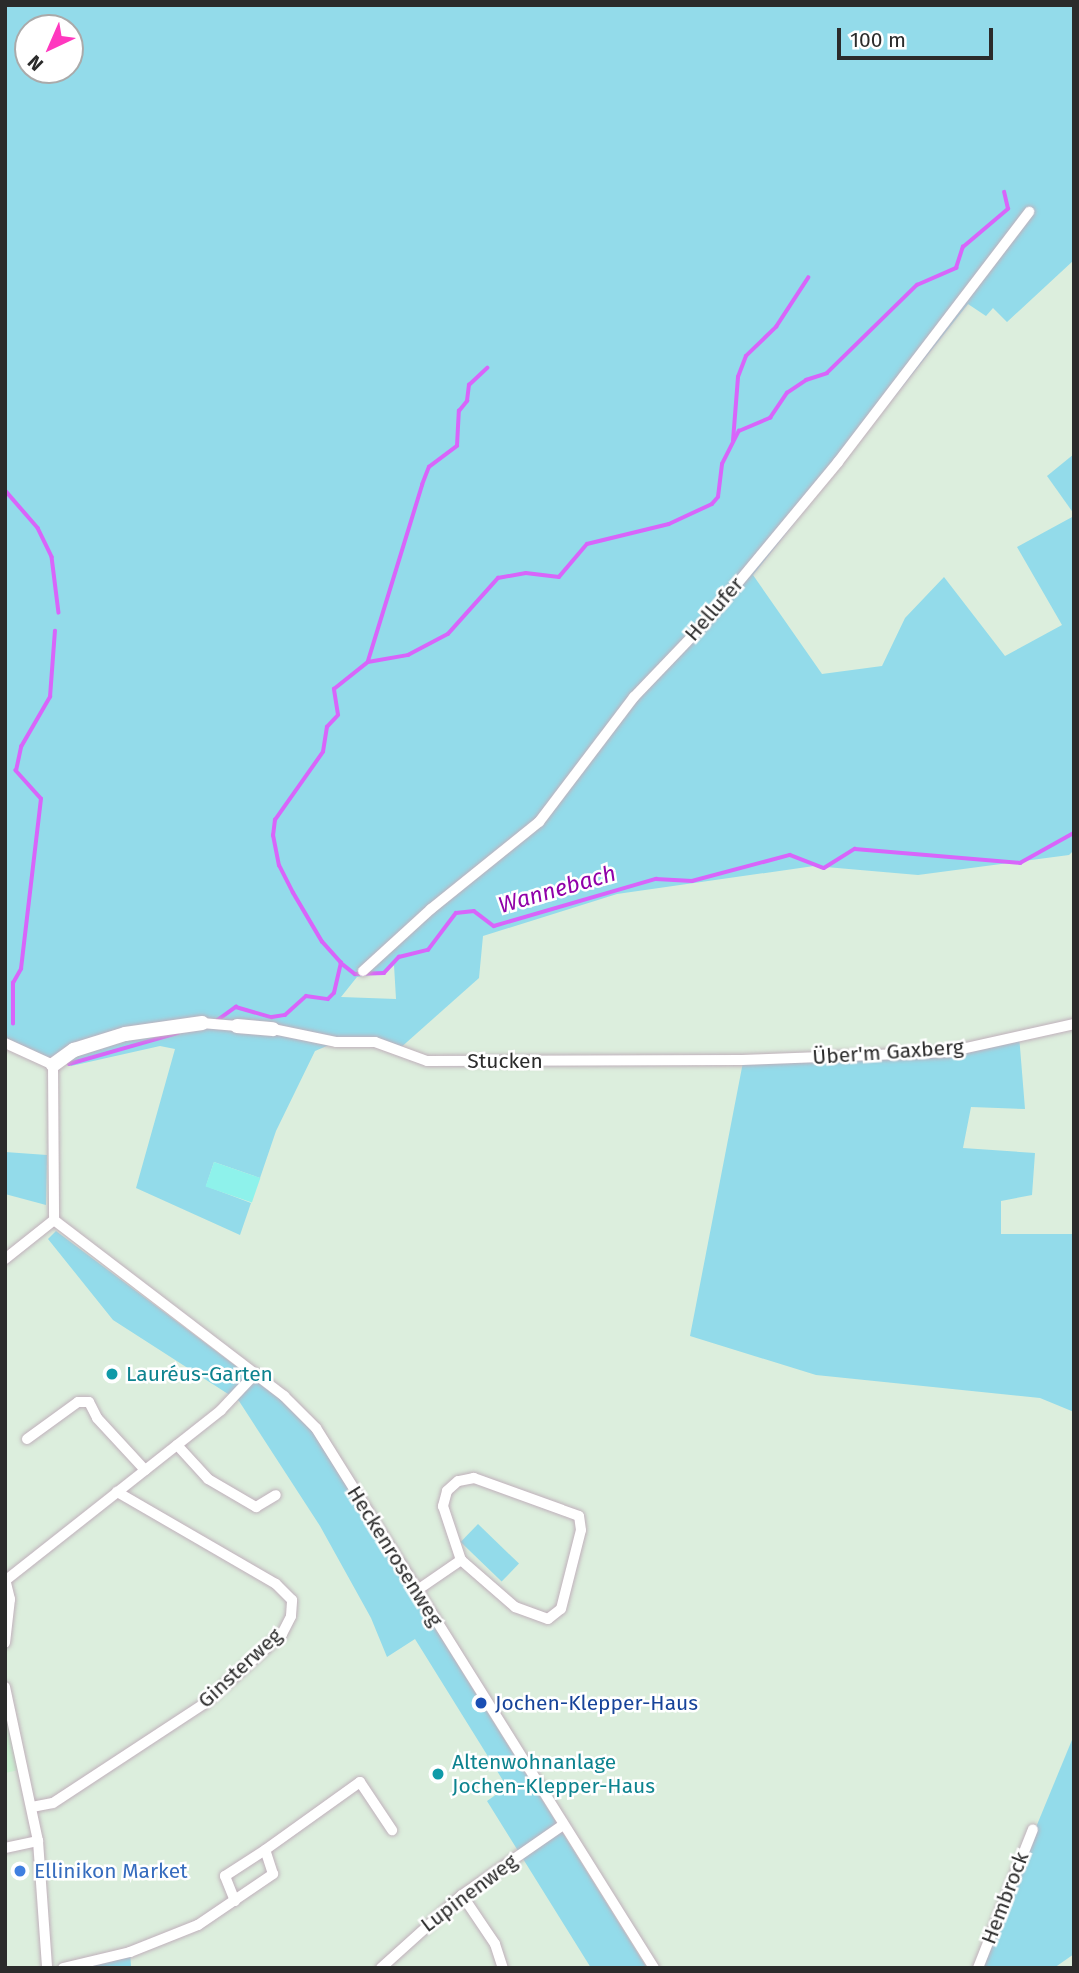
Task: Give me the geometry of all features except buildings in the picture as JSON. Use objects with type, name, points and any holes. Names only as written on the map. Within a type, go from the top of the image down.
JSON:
[{"type":"street","name":"Hellufer","points":[[363,971],[431,908],[539,822],[634,697],[702,626],[838,462],[1029,212]]},
{"type":"street","points":[[53,1065],[74,1050],[125,1034],[202,1023],[273,1029]]},
{"type":"street","name":"Über'm Gaxberg","points":[[742,1060],[948,1052],[1074,1024]]},
{"type":"street","name":"Stucken","points":[[273,1029],[336,1042],[374,1042],[427,1061],[742,1060]]},
{"type":"street","points":[[5,1043],[53,1065]]},
{"type":"street","points":[[5,1259],[54,1220],[53,1065]]},
{"type":"street","name":"Heckenrosenweg","points":[[54,1220],[255,1374],[316,1428],[654,1968]]},
{"type":"street","points":[[5,1643],[10,1599],[6,1580],[221,1410],[255,1374]]},
{"type":"street","points":[[27,1439],[78,1402],[89,1402],[97,1418],[145,1470]]},
{"type":"street","points":[[177,1445],[208,1479],[257,1507],[276,1495]]},
{"type":"street","points":[[474,1478],[579,1516],[581,1530],[561,1609],[548,1619],[515,1607],[461,1560],[443,1506],[447,1491],[458,1481],[474,1478]]},
{"type":"street","name":"Ginsterweg","points":[[32,1807],[54,1803],[204,1704],[282,1634],[291,1616],[292,1600],[276,1584],[117,1492]]},
{"type":"street","points":[[416,1591],[461,1560]]},
{"type":"street","points":[[5,1687],[38,1841],[47,1968]]},
{"type":"street","points":[[234,1901],[225,1876],[360,1782],[392,1830]]},
{"type":"street","name":"Lupinenweg","points":[[381,1968],[462,1895],[563,1825]]},
{"type":"street","name":"Hembrock","points":[[978,1968],[1032,1829]]},
{"type":"street","points":[[5,1847],[38,1841]]},
{"type":"street","points":[[63,1968],[161,1941],[234,1901],[274,1874],[265,1850]]},
{"type":"street","points":[[462,1895],[495,1944],[503,1968]]},
{"type":"shaded area","points":[[5,5],[1074,5],[1074,260],[1007,322],[993,308],[986,316],[968,304],[753,575],[822,674],[882,666],[905,618],[944,577],[1005,656],[1062,625],[1017,547],[1074,516],[1074,850],[1069,855],[918,875],[814,866],[617,894],[483,936],[479,978],[398,1050],[375,1042],[336,1042],[315,1051],[276,1131],[260,1178],[214,1162],[206,1186],[251,1203],[240,1235],[136,1188],[175,1049],[160,1046],[71,1066],[70,1060],[53,1065],[5,1040]],"holes":[[[394,965],[396,999],[341,997],[357,977],[384,973]]]},
{"type":"shaded area","points":[[1074,454],[1074,514],[1047,476]]},
{"type":"shaded area","points":[[1019,1035],[1025,1109],[971,1107],[963,1148],[1035,1153],[1032,1195],[1001,1201],[1001,1234],[1074,1234],[1074,1412],[1040,1398],[816,1375],[690,1336],[744,1057],[948,1050]]},
{"type":"shaded area","points":[[5,1152],[47,1155],[46,1205],[5,1194]]},
{"type":"shaded area","points":[[214,1162],[260,1178],[252,1203],[206,1187]]},
{"type":"shaded area","points":[[56,1231],[281,1400],[312,1431],[647,1968],[591,1968],[487,1801],[507,1787],[415,1639],[387,1657],[371,1618],[320,1526],[239,1401],[113,1320],[48,1239]]},
{"type":"shaded area","points":[[478,1524],[519,1564],[502,1582],[461,1542]]},
{"type":"shaded area","points":[[5,1686],[23,1769],[5,1773]]},
{"type":"shaded area","points":[[1074,1735],[1074,1954],[1054,1968],[978,1968]]},
{"type":"shaded area","points":[[130,1952],[131,1966],[127,1968],[74,1968]]},
{"type":"waterway","points":[[341,963],[322,942],[293,893],[279,866],[273,836],[275,820],[323,752],[327,727],[338,715],[334,689],[368,662],[408,655],[448,634],[498,578],[526,573],[559,577],[587,544],[669,524],[712,504],[718,497],[722,464],[739,431],[770,418],[787,393],[806,380],[827,373],[917,285],[956,268],[963,247],[1008,209],[1004,192]]},
{"type":"waterway","points":[[733,441],[738,377],[746,356],[776,327],[808,278]]},
{"type":"waterway","points":[[368,661],[429,467],[457,446],[459,411],[467,401],[469,385],[487,368]]},
{"type":"waterway","points":[[5,490],[38,528],[52,557],[59,613]]},
{"type":"waterway","points":[[13,1024],[13,983],[21,969],[41,799],[16,771],[21,747],[50,697],[55,631]]},
{"type":"waterway","name":"Wannebach","points":[[215,1022],[236,1007],[272,1017],[285,1015],[306,996],[328,999],[334,993],[341,963],[355,974],[384,973],[399,957],[428,950],[456,913],[474,911],[494,926],[656,879],[692,881],[790,855],[824,868],[855,849],[1020,863],[1074,833]]},
{"type":"waterway","name":"Wannebach","points":[[69,1064],[178,1033]]},
{"type":"place","name":"Lauréus-Garten","points":[[112,1374]]},
{"type":"place","name":"Jochen-Klepper-Haus","points":[[481,1703]]},
{"type":"place","name":"Altenwohnanlage Jochen-Klepper-Haus","points":[[438,1774]]},
{"type":"place","name":"Ellinikon Market","points":[[20,1871]]}]
